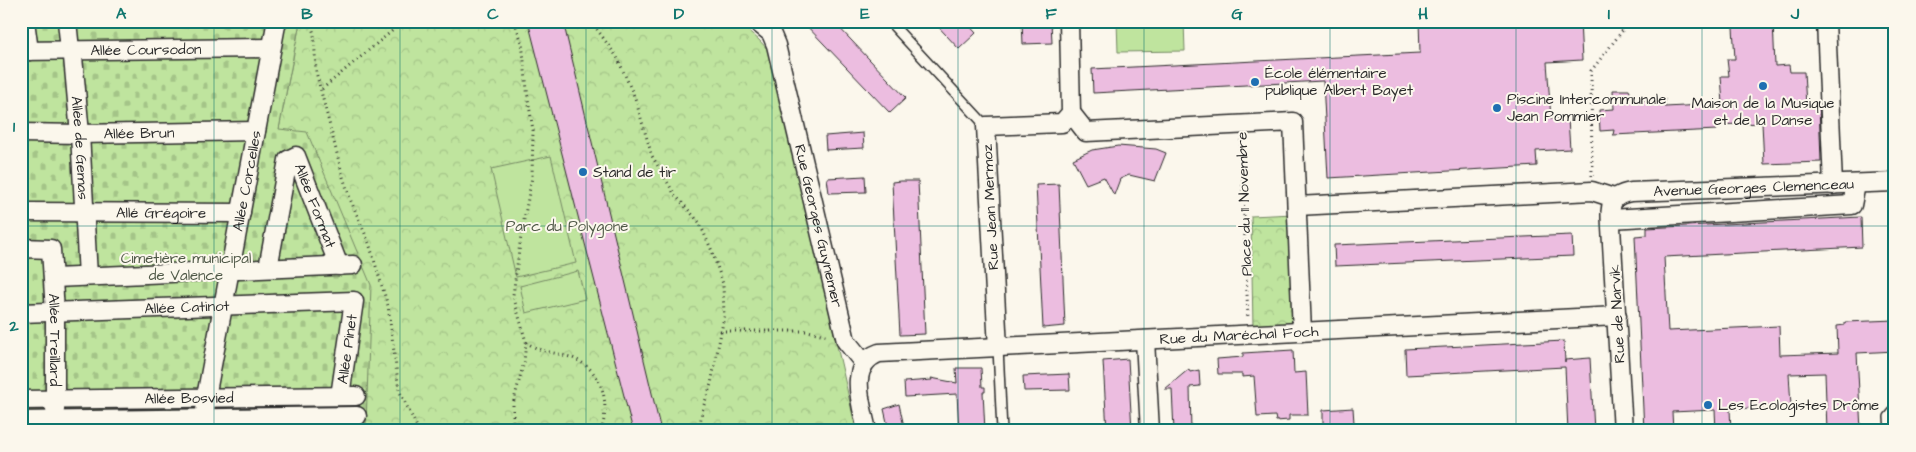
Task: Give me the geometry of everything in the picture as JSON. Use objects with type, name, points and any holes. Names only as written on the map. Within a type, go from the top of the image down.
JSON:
[{"type":"street","points":[[25,21],[25,51]]},
{"type":"street","name":"Allée de Gemas","points":[[67,21],[70,50],[73,57],[80,134],[88,276]]},
{"type":"street","name":"Allée Corcelles","points":[[204,424],[206,398],[272,48],[275,21]]},
{"type":"street","name":"Rue Georges Guynemer","points":[[756,21],[771,33],[776,46],[846,341],[863,362]]},
{"type":"street","points":[[1069,21],[1071,113],[1086,132],[1241,125]]},
{"type":"street","points":[[1826,21],[1833,185]]},
{"type":"street","name":"Allée Coursodon","points":[[25,51],[272,48]]},
{"type":"street","points":[[986,126],[1062,123],[1071,113]]},
{"type":"street","name":"Place du 11 Novembre","points":[[1241,125],[1293,122],[1302,332]]},
{"type":"street","name":"Rue Jean Mermoz","points":[[986,126],[998,348]]},
{"type":"street","name":"Allée Brun","points":[[21,133],[80,134],[256,131]]},
{"type":"street","name":"Allée Format","points":[[296,156],[346,265],[268,268],[288,160],[296,156]]},
{"type":"street","name":"Avenue Georges Clemenceau","points":[[1614,198],[1620,194],[1631,192],[1895,182]]},
{"type":"street","points":[[1611,218],[1852,206],[1856,184]]},
{"type":"street","points":[[1297,206],[1592,191],[1614,198]]},
{"type":"street","name":"Rue de Narvik","points":[[1614,198],[1611,206],[1611,218],[1623,431]]},
{"type":"street","name":"Allé Grégoire","points":[[21,212],[240,214]]},
{"type":"street","name":"Allée Treillard","points":[[21,248],[51,249],[55,312],[56,399],[54,425]]},
{"type":"street","points":[[54,278],[268,268]]},
{"type":"street","name":"Allée Catinot","points":[[21,313],[354,301]]},
{"type":"street","name":"Allée Pinet","points":[[348,396],[354,301]]},
{"type":"street","name":"Rue du Maréchal Foch","points":[[863,362],[870,356],[879,353],[1617,316]]},
{"type":"street","points":[[1145,340],[1150,431]]},
{"type":"street","points":[[863,362],[859,371],[858,383],[867,431]]},
{"type":"street","name":"Allée Bosvied","points":[[21,400],[348,396]]},
{"type":"street","points":[[21,421],[54,425],[312,424],[357,416]]},
{"type":"lane","name":"Rue Jean Mermoz","points":[[889,21],[986,126]]},
{"type":"lane","name":"Rue Jean Mermoz","points":[[998,348],[1002,431]]},
{"type":"lane","points":[[1890,431],[1889,417],[1895,410]]},
{"type":"path","points":[[310,21],[314,34],[316,72],[348,193],[369,243],[388,306],[399,390],[417,426],[423,431]]},
{"type":"path","points":[[322,89],[404,21]]},
{"type":"path","points":[[513,431],[513,404],[524,362],[526,342],[513,295],[532,177],[533,130],[522,42],[514,21]]},
{"type":"path","points":[[591,21],[617,57],[635,98],[652,156],[675,195],[699,222],[712,251],[723,284],[724,317],[711,384],[702,411],[699,431]]},
{"type":"path","points":[[1592,191],[1591,71],[1630,21]]},
{"type":"path","name":"Place du 11 Novembre","points":[[1241,125],[1248,335]]},
{"type":"path","points":[[720,331],[808,331],[846,341]]},
{"type":"path","points":[[526,342],[551,354],[571,357],[595,373],[606,398],[601,431]]},
{"type":"green space","name":"Cimetière municipal de Valence","points":[[21,21],[297,21],[299,27],[279,129],[307,132],[371,285],[366,424],[349,425],[348,431],[21,431]]},
{"type":"green space","name":"Parc du Polygone","points":[[297,21],[737,21],[770,52],[856,429],[845,431],[348,431],[349,425],[365,424],[279,129],[299,28]]},
{"type":"green space","points":[[1117,21],[1184,21],[1185,51],[1118,52]]},
{"type":"green space","points":[[551,156],[576,263],[516,277],[491,169]]},
{"type":"green space","points":[[1294,214],[1296,326],[1253,328],[1251,216]]},
{"type":"green space","points":[[578,271],[585,299],[526,313],[520,286]]},
{"type":"building","name":"Stand de tir","points":[[528,21],[563,21],[661,431],[633,431]]},
{"type":"building","points":[[802,21],[833,21],[906,98],[890,113]]},
{"type":"building","points":[[933,21],[965,21],[976,33],[959,49]]},
{"type":"building","points":[[1022,21],[1051,21],[1052,43],[1023,44]]},
{"type":"building","points":[[1419,21],[1580,21],[1582,60],[1547,62],[1551,119],[1568,119],[1570,149],[1536,151],[1537,166],[1328,178],[1323,81],[1093,93],[1092,69],[1420,53]]},
{"type":"building","name":"Maison de la Musique et de la Danse","points":[[1749,21],[1773,21],[1775,66],[1789,65],[1790,72],[1804,72],[1806,105],[1819,104],[1821,162],[1764,164],[1762,123],[1716,125],[1717,130],[1613,135],[1614,130],[1600,131],[1599,110],[1614,109],[1613,90],[1629,90],[1634,101],[1665,99],[1665,107],[1723,104],[1721,76],[1729,76],[1727,59],[1735,59],[1733,27],[1749,26]]},
{"type":"building","points":[[863,133],[864,148],[826,150],[825,136]]},
{"type":"building","points":[[1118,146],[1156,149],[1166,153],[1155,181],[1129,175],[1120,179],[1114,195],[1104,177],[1086,184],[1073,159],[1092,150]]},
{"type":"building","points":[[865,176],[866,192],[829,193],[827,178]]},
{"type":"building","points":[[918,181],[925,334],[900,335],[892,182]]},
{"type":"building","points":[[1059,184],[1065,326],[1043,328],[1036,185]]},
{"type":"building","points":[[1861,217],[1862,247],[1664,257],[1668,331],[1779,326],[1780,355],[1838,353],[1837,326],[1845,325],[1845,322],[1895,320],[1895,351],[1857,353],[1861,431],[1827,431],[1825,373],[1789,374],[1791,406],[1730,409],[1731,431],[1716,431],[1715,410],[1672,412],[1673,431],[1644,431],[1635,236],[1647,235],[1647,228]]},
{"type":"building","points":[[1572,235],[1573,256],[1335,266],[1334,245]]},
{"type":"building","points":[[1564,341],[1565,362],[1565,360],[1590,358],[1594,431],[1568,431],[1565,367],[1406,375],[1405,349]]},
{"type":"building","points":[[1293,350],[1294,373],[1306,372],[1308,415],[1289,415],[1289,420],[1276,421],[1275,416],[1257,417],[1254,376],[1242,377],[1242,374],[1218,374],[1217,359],[1243,357],[1243,353]]},
{"type":"building","points":[[1128,359],[1132,431],[1107,431],[1103,361]]},
{"type":"building","points":[[956,368],[981,368],[982,387],[985,387],[985,392],[983,392],[985,431],[959,431],[957,394],[905,397],[904,382],[932,380],[931,378],[957,383]]},
{"type":"building","points":[[1189,369],[1190,372],[1199,370],[1200,386],[1190,387],[1191,431],[1174,431],[1172,389],[1165,389]]},
{"type":"building","points":[[1069,374],[1070,390],[1024,391],[1023,376]]},
{"type":"building","points":[[899,404],[905,431],[889,431],[884,409]]},
{"type":"building","points":[[1353,408],[1354,423],[1323,425],[1323,410]]},
{"type":"place","name":"École élémentaire publique Albert Bayet","points":[[1255,82]]},
{"type":"place","name":"Maison de la Musique et de la Danse","points":[[1763,86]]},
{"type":"place","name":"Piscine Intercommunale Jean Pommier","points":[[1497,108]]},
{"type":"place","name":"Stand de tir","points":[[583,172]]},
{"type":"place","name":"Les Ecologistes Drôme","points":[[1708,405]]}]
